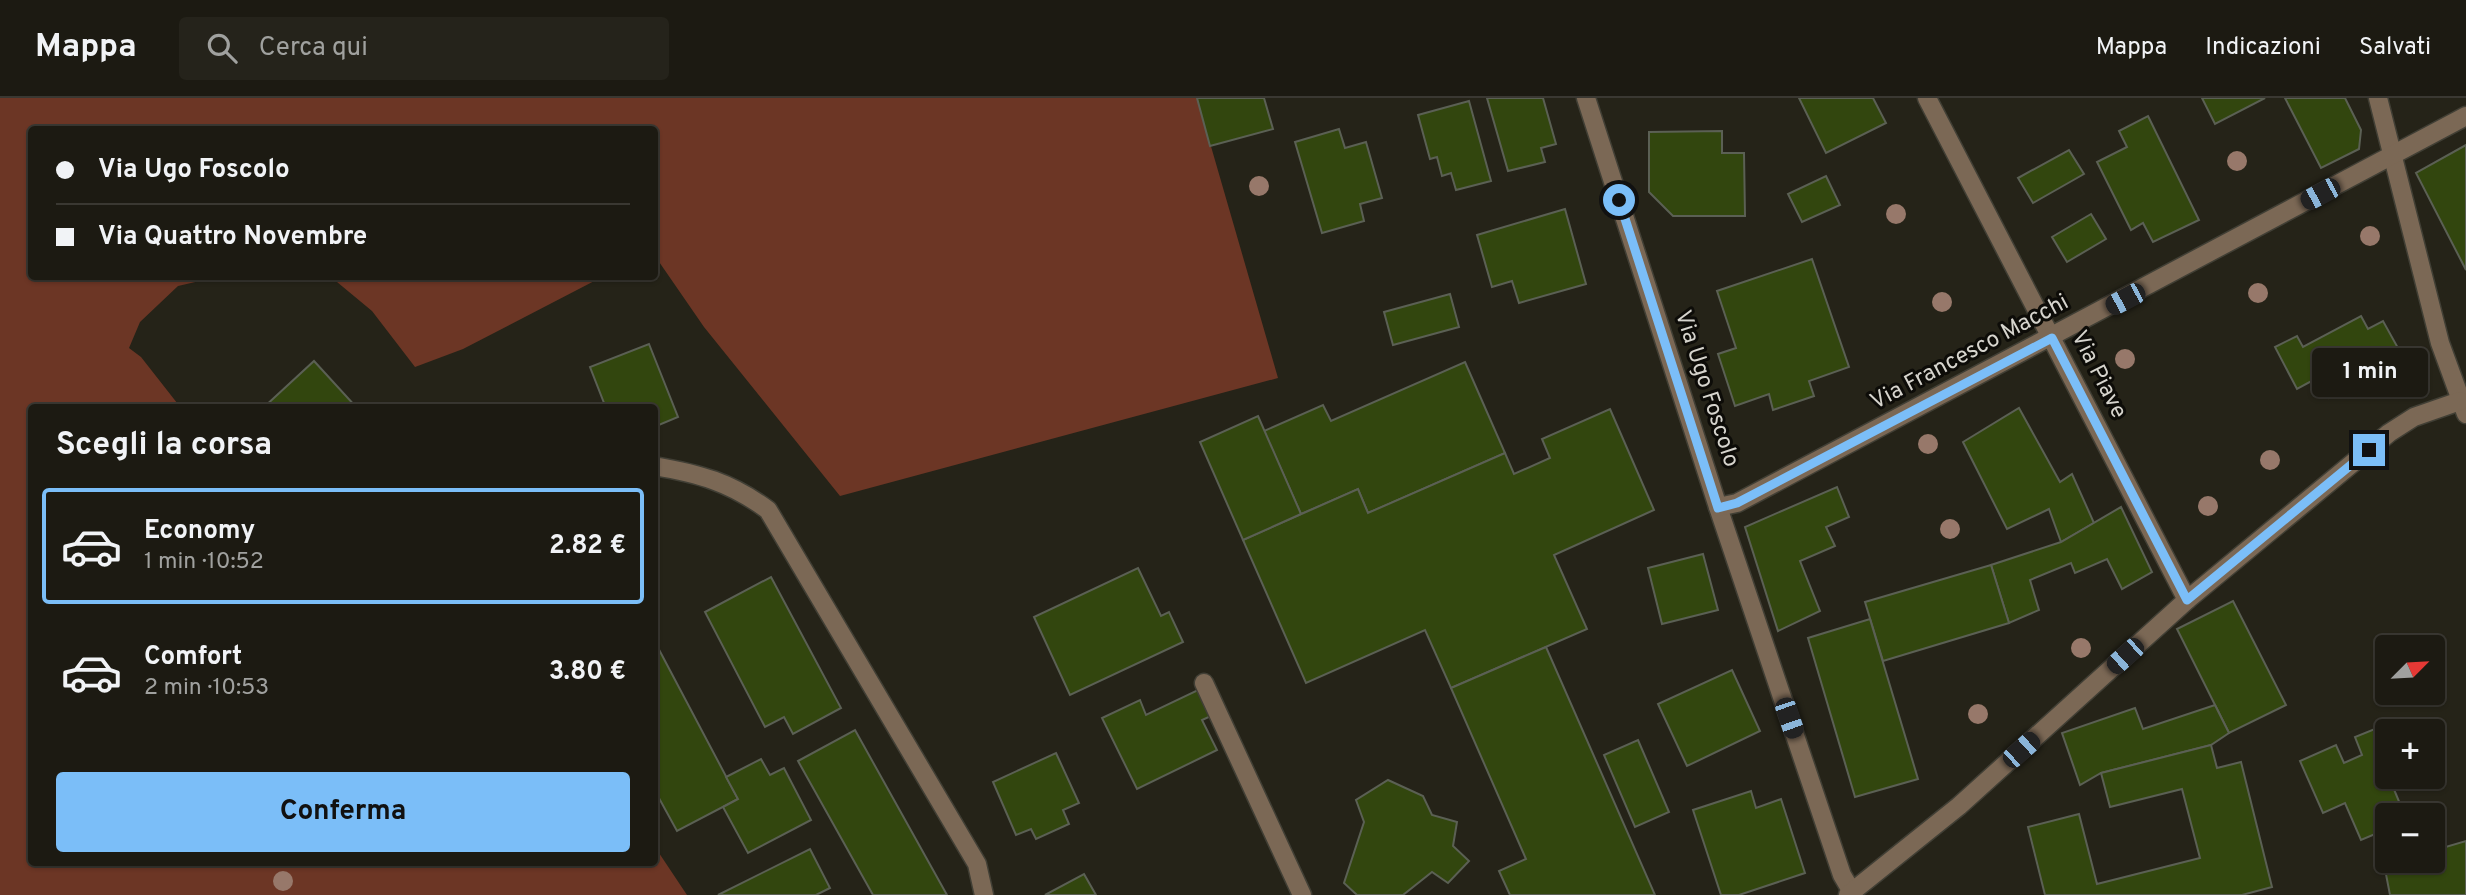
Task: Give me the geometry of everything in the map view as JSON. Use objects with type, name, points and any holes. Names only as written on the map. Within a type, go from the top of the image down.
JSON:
[{"type":"street","name":"Via Ugo Foscolo","points":[[1587,98],[1718,508],[1850,893]]},
{"type":"street","name":"Via Piave","points":[[1927,98],[2187,600]]},
{"type":"street","points":[[1850,893],[1959,806],[2187,600],[2389,433],[2414,417],[2463,407],[2440,343],[2378,98]]},
{"type":"street","name":"Via Francesco Macchi","points":[[1718,508],[1737,503],[2052,338],[2466,116]]},
{"type":"street","points":[[658,467],[701,474],[739,488],[768,510],[977,864],[984,895]]},
{"type":"street","points":[[1205,683],[1302,895]]},
{"type":"shaded area","points":[[0,98],[1197,98],[1278,378],[840,496],[704,327],[658,260],[658,126],[28,126],[28,280],[204,280],[178,286],[140,322],[129,348],[141,357],[178,404],[28,404],[28,866],[658,866],[658,852],[687,895],[0,895]]},
{"type":"shaded area","points":[[335,280],[596,280],[463,349],[415,367],[372,311]]},
{"type":"building","points":[[1197,98],[1264,98],[1273,129],[1210,146]]},
{"type":"building","points":[[1487,98],[1543,98],[1556,144],[1541,148],[1545,162],[1508,171]]},
{"type":"building","points":[[1799,98],[1873,98],[1886,123],[1826,153]]},
{"type":"building","points":[[2202,98],[2265,98],[2215,124]]},
{"type":"building","points":[[2285,98],[2345,98],[2361,130],[2359,149],[2321,168]]},
{"type":"building","points":[[1469,101],[1491,181],[1456,190],[1451,173],[1442,176],[1437,157],[1430,159],[1418,115]]},
{"type":"building","points":[[2148,116],[2199,220],[2153,242],[2143,223],[2131,230],[2097,162],[2127,147],[2119,131]]},
{"type":"building","points":[[1339,129],[1345,148],[1366,142],[1382,198],[1360,204],[1364,221],[1322,233],[1295,142]]},
{"type":"building","points":[[1722,131],[1722,153],[1744,153],[1745,216],[1673,216],[1649,192],[1649,132]]},
{"type":"building","points":[[2466,145],[2466,270],[2416,173]]},
{"type":"building","points":[[2069,150],[2084,174],[2033,203],[2018,178]]},
{"type":"building","points":[[1826,176],[1840,205],[1802,222],[1788,194]]},
{"type":"building","points":[[1565,209],[1586,284],[1519,303],[1512,281],[1492,287],[1477,235]]},
{"type":"building","points":[[2091,214],[2106,239],[2067,262],[2052,237]]},
{"type":"building","points":[[1812,259],[1849,367],[1809,381],[1814,396],[1773,410],[1769,394],[1735,406],[1718,354],[1736,348],[1717,291]]},
{"type":"building","points":[[1450,294],[1459,327],[1393,345],[1384,312]]},
{"type":"building","points":[[2361,316],[2368,329],[2383,321],[2398,348],[2376,360],[2382,370],[2329,398],[2319,377],[2297,389],[2275,347],[2297,336],[2303,347]]},
{"type":"building","points":[[649,344],[678,417],[658,425],[658,404],[604,404],[590,367]]},
{"type":"building","points":[[314,361],[353,404],[267,404]]},
{"type":"building","points":[[1465,362],[1505,453],[1368,513],[1358,489],[1301,514],[1264,431],[1323,405],[1331,421]]},
{"type":"building","points":[[2019,408],[2060,482],[2072,474],[2094,523],[2061,542],[2049,509],[2007,529],[1963,442]]},
{"type":"building","points":[[1610,409],[1654,510],[1554,555],[1587,629],[1451,688],[1425,630],[1306,683],[1243,540],[1358,489],[1368,513],[1505,453],[1514,474],[1550,458],[1542,439]]},
{"type":"building","points":[[1258,416],[1301,514],[1243,540],[1200,442]]},
{"type":"building","points":[[1837,487],[1849,517],[1826,527],[1835,546],[1800,561],[1820,611],[1778,631],[1745,527]]},
{"type":"building","points":[[2121,507],[2152,572],[2122,589],[2107,559],[2075,573],[2071,563],[2030,580],[2039,610],[2009,623],[1991,565],[2061,542]]},
{"type":"building","points":[[1703,554],[1718,610],[1662,624],[1648,568]]},
{"type":"building","points":[[1991,565],[2009,623],[1883,661],[1865,602]]},
{"type":"building","points":[[1138,568],[1161,616],[1169,612],[1183,642],[1070,695],[1034,617]]},
{"type":"building","points":[[771,577],[841,708],[793,734],[784,717],[765,727],[705,612]]},
{"type":"building","points":[[2233,601],[2286,705],[2229,733],[2177,629]]},
{"type":"building","points":[[1870,619],[1918,779],[1855,797],[1808,638]]},
{"type":"building","points":[[1546,647],[1655,895],[1510,895],[1499,871],[1526,859],[1451,688]]},
{"type":"building","points":[[658,648],[738,799],[677,831],[658,796]]},
{"type":"building","points":[[1732,670],[1760,731],[1687,766],[1658,704]]},
{"type":"building","points":[[1198,690],[1211,716],[1202,720],[1217,750],[1137,789],[1102,718],[1140,700],[1146,715]]},
{"type":"building","points":[[2215,705],[2229,733],[2211,745],[2101,773],[2080,785],[2062,733],[2135,708],[2143,729]]},
{"type":"building","points":[[2375,729],[2375,789],[2394,789],[2400,803],[2375,803],[2375,834],[2361,840],[2345,803],[2323,813],[2300,761],[2336,745],[2344,763],[2362,755],[2355,737]]},
{"type":"building","points":[[855,730],[947,895],[873,895],[798,761]]},
{"type":"building","points":[[1638,740],[1669,812],[1635,827],[1604,755]]},
{"type":"building","points":[[2211,745],[2217,768],[2241,762],[2272,887],[2242,895],[2045,895],[2028,827],[2079,814],[2097,884],[2200,858],[2182,789],[2110,807],[2101,773]]},
{"type":"building","points":[[1056,753],[1079,803],[1063,810],[1069,824],[1036,839],[1031,829],[1016,835],[993,782]]},
{"type":"building","points":[[761,759],[770,775],[784,768],[811,820],[748,853],[723,807],[738,799],[726,777]]},
{"type":"building","points":[[1388,780],[1423,796],[1432,815],[1457,822],[1453,846],[1469,861],[1448,883],[1432,872],[1403,895],[1357,895],[1344,883],[1364,822],[1356,800]]},
{"type":"building","points":[[1751,791],[1756,808],[1781,799],[1805,873],[1739,895],[1721,895],[1693,810]]},
{"type":"building","points":[[2466,841],[2466,895],[2390,895],[2386,873],[2445,873],[2445,847]]},
{"type":"building","points":[[810,849],[830,888],[816,895],[718,895]]},
{"type":"building","points":[[1084,874],[1096,895],[1045,895]]},
{"type":"route","points":[[1619,200],[1718,508],[1737,503],[2052,338],[2187,600],[2369,450]]}]
